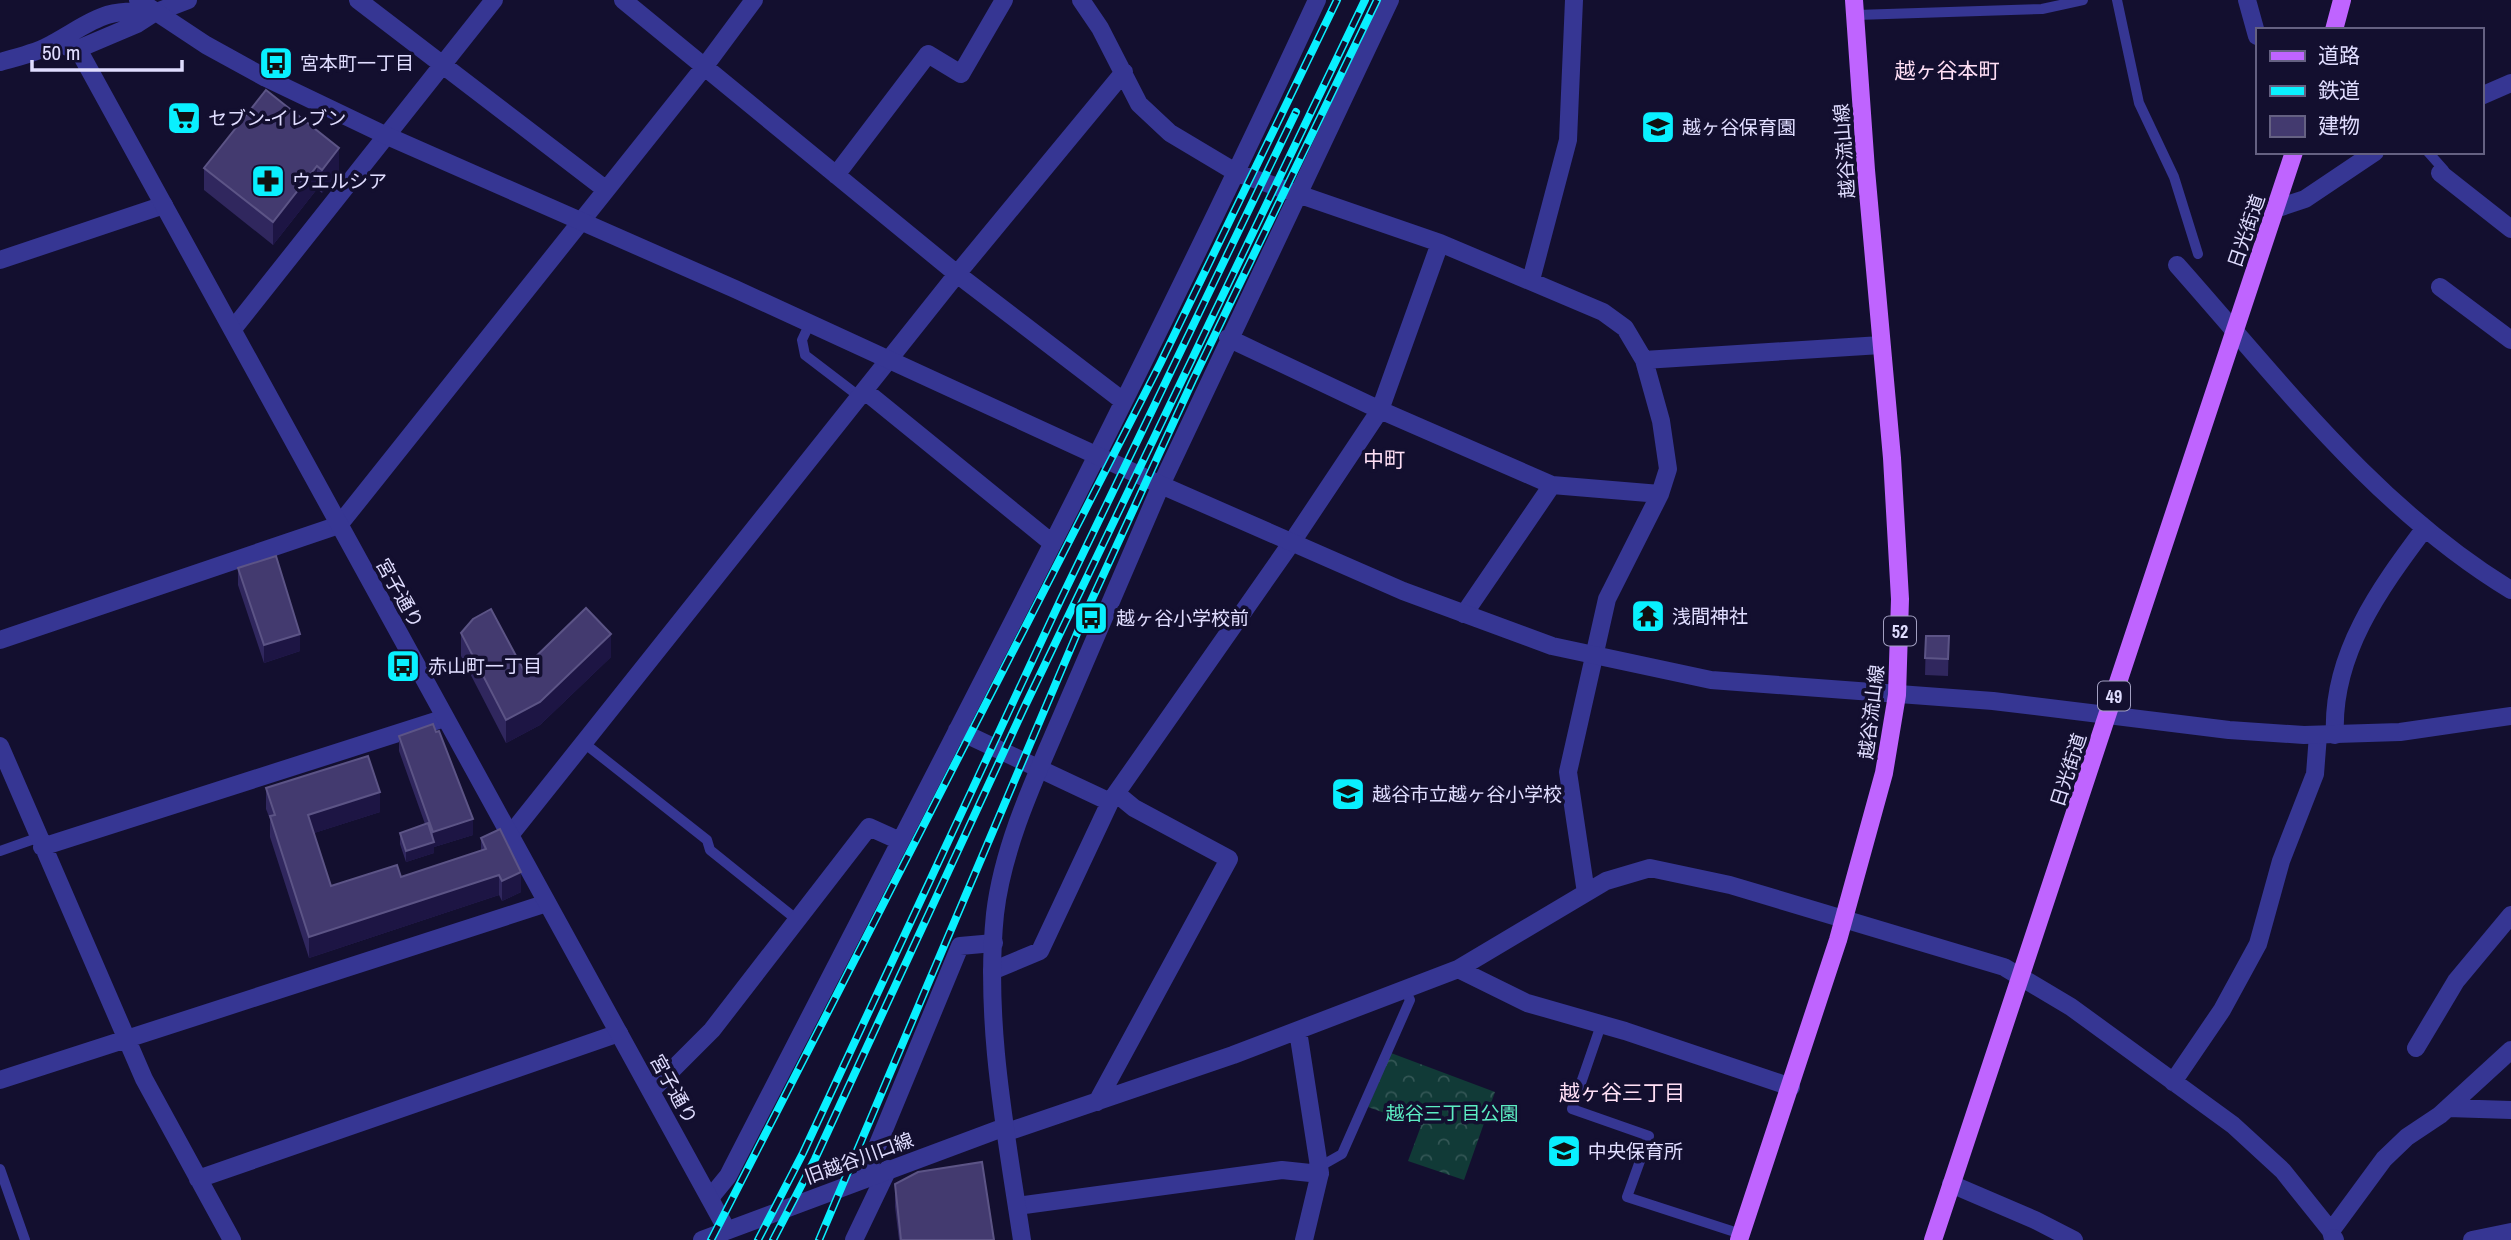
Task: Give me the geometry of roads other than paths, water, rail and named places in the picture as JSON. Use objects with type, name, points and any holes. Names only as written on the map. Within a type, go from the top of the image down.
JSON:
[{"type":"main road","points":[[2335,28],[2342,0]]},
{"type":"main road","name":"越谷流山線","points":[[1740,1237],[1791,1087],[1844,917],[1886,763],[1897,695],[1900,599],[1855,7]]},
{"type":"main road","name":"日光街道","points":[[1933,1240],[2293,154]]},
{"type":"street","points":[[138,0],[154,13],[266,78],[385,135],[735,289],[1161,485],[1507,632],[1592,656],[1711,680],[1993,701],[2229,730],[2326,735],[2400,732],[2511,716]]},
{"type":"street","points":[[51,45],[78,49],[188,0]]},
{"type":"street","points":[[358,0],[605,189]]},
{"type":"street","points":[[233,329],[494,0]]},
{"type":"street","points":[[623,0],[957,274],[1123,401]]},
{"type":"street","points":[[0,640],[340,526],[705,66],[754,0]]},
{"type":"street","points":[[836,175],[928,54],[961,74],[1004,0]]},
{"type":"street","points":[[1081,0],[1124,72],[1139,104],[1170,133],[1237,173],[1440,243],[1602,312],[1625,328],[1644,359],[1661,421],[1668,469],[1660,494],[1607,599],[1568,772],[1586,893]]},
{"type":"street","points":[[710,1198],[728,1176],[1097,455],[1237,173],[1317,0]]},
{"type":"street","points":[[1022,1240],[1006,1130],[992,971],[996,911],[1003,876],[1038,771],[1161,485],[1228,338],[1390,0]]},
{"type":"street","points":[[1531,280],[1568,140],[1574,0]]},
{"type":"street","points":[[2247,0],[2256,32]]},
{"type":"street","points":[[0,62],[51,45],[72,29],[125,9],[154,13]]},
{"type":"street","name":"宮子通り","points":[[78,49],[727,1230]]},
{"type":"street","points":[[511,834],[957,274],[1124,72]]},
{"type":"street","points":[[2483,95],[2511,83]]},
{"type":"street","points":[[2275,209],[2305,199],[2372,154]]},
{"type":"street","points":[[2441,173],[2511,229]]},
{"type":"street","points":[[0,260],[164,205]]},
{"type":"street","points":[[992,971],[1040,951],[1113,798],[1292,542],[1380,410],[1440,243]]},
{"type":"street","points":[[2177,265],[2327,435],[2384,493],[2425,528],[2511,590]]},
{"type":"street","points":[[2440,287],[2511,340]]},
{"type":"street","points":[[1228,338],[1380,410],[1552,485],[1660,494]]},
{"type":"street","points":[[1644,359],[1881,345]]},
{"type":"street","points":[[863,394],[1052,543]]},
{"type":"street","points":[[1464,614],[1552,485]]},
{"type":"street","points":[[2173,1082],[2222,1010],[2258,944],[2281,861],[2315,774],[2355,638],[2384,583],[2425,528]]},
{"type":"street","points":[[40,843],[445,718]]},
{"type":"street","points":[[957,730],[1038,771],[1135,808],[1229,859],[1097,1102]]},
{"type":"street","points":[[0,746],[125,1038],[232,1240]]},
{"type":"street","points":[[651,1091],[712,1030],[869,827],[900,841]]},
{"type":"street","name":"旧越谷川口線","points":[[702,1240],[888,1169],[1097,1102],[1405,990],[1458,969],[1606,881],[1650,868],[1730,885],[2004,967],[2071,1007],[2233,1125],[2302,1192],[2333,1237]]},
{"type":"street","points":[[0,1080],[547,904]]},
{"type":"street","points":[[2416,1048],[2456,981],[2511,915]]},
{"type":"street","points":[[864,1178],[960,946],[994,943]]},
{"type":"street","points":[[1458,969],[1527,1003],[1791,1087]]},
{"type":"street","points":[[1298,1031],[1320,1170],[1304,1240]]},
{"type":"street","points":[[198,1179],[619,1033]]},
{"type":"street","points":[[2333,1237],[2384,1159],[2407,1137],[2448,1108],[2511,1050]]},
{"type":"street","points":[[2448,1108],[2511,1110]]},
{"type":"street","points":[[855,1240],[888,1169]]},
{"type":"street","points":[[1017,1206],[1282,1170],[1320,1170]]},
{"type":"street","points":[[1951,1184],[2074,1240]]},
{"type":"street","points":[[2472,1240],[2511,1232]]},
{"type":"lane","points":[[1855,7],[2042,9],[2083,0]]},
{"type":"lane","points":[[2117,0],[2139,103],[2174,177],[2198,254]]},
{"type":"lane","points":[[2430,154],[2444,170],[2441,173]]},
{"type":"lane","points":[[809,325],[802,340],[805,355],[863,394]]},
{"type":"lane","points":[[584,743],[707,840],[710,850],[796,919]]},
{"type":"lane","points":[[0,851],[40,843]]},
{"type":"lane","points":[[1320,1170],[1342,1154],[1410,1000],[1405,990]]},
{"type":"lane","points":[[1601,1025],[1572,1109],[1649,1136],[1627,1197],[1740,1237]]},
{"type":"lane","points":[[0,1169],[25,1240]]},
{"type":"railway","points":[[711,1240],[1160,364],[1337,0]]},
{"type":"railway","points":[[773,1240],[815,1159],[1024,708],[1365,0]]},
{"type":"railway","points":[[819,1240],[1087,610],[1193,380],[1377,0]]},
{"type":"railway","points":[[758,1240],[803,1153],[1061,599],[1296,112]]},
{"type":"place","name":"宮本町一丁目","points":[[276,63]]},
{"type":"place","name":"セブン-イレブン","points":[[184,118]]},
{"type":"place","name":"越ヶ谷保育園","points":[[1658,127]]},
{"type":"place","name":"ウエルシア","points":[[268,181]]},
{"type":"place","name":"浅間神社","points":[[1648,616]]},
{"type":"place","name":"越ヶ谷小学校前","points":[[1091,618]]},
{"type":"place","name":"赤山町一丁目","points":[[403,666]]},
{"type":"place","name":"越谷市立越ヶ谷小学校","points":[[1348,794]]},
{"type":"place","name":"中央保育所","points":[[1564,1151]]},
{"type":"district","name":"越ヶ谷本町","points":[[1947,70]]},
{"type":"district","name":"中町","points":[[1384,459]]},
{"type":"district","name":"越ヶ谷三丁目","points":[[1622,1092]]},
{"type":"park label","name":"越谷三丁目公園","points":[[1452,1113]]}]
